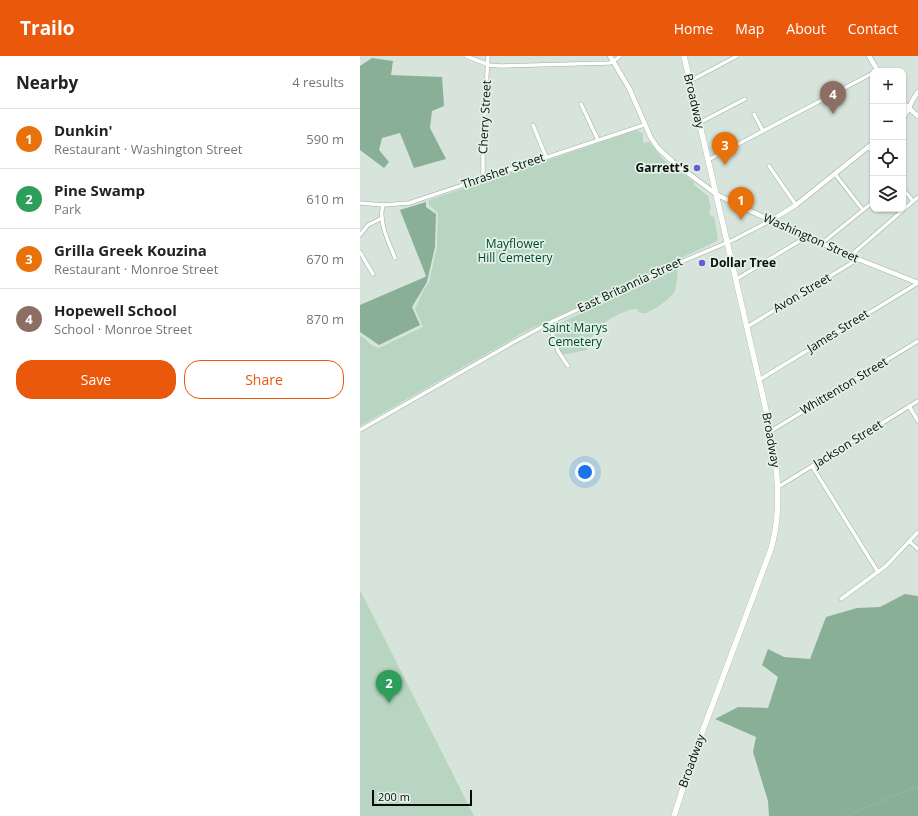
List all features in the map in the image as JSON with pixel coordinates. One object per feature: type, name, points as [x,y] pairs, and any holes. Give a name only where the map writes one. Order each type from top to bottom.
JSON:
[{"type":"main road","name":"Broadway","points":[[674,816],[694,754],[771,549],[777,517],[778,486],[771,431],[684,56]]},
{"type":"street","points":[[466,56],[488,65],[609,63],[613,62],[620,56]]},
{"type":"street","name":"Cherry Street","points":[[483,179],[483,145],[488,56]]},
{"type":"street","name":"Washington Street","points":[[610,56],[629,88],[644,125],[654,142],[669,158],[716,194],[821,244],[918,283]]},
{"type":"street","points":[[690,81],[737,56]]},
{"type":"street","points":[[869,56],[875,68]]},
{"type":"street","points":[[708,160],[870,75]]},
{"type":"street","points":[[906,112],[918,92]]},
{"type":"street","points":[[699,123],[745,99]]},
{"type":"street","points":[[581,104],[598,140]]},
{"type":"street","points":[[904,104],[918,116]]},
{"type":"street","points":[[754,114],[763,131]]},
{"type":"street","points":[[533,125],[546,156]]},
{"type":"street","name":"Thrasher Street","points":[[360,204],[383,206],[409,203],[483,179],[546,156],[644,125]]},
{"type":"street","name":"East Britannia Street","points":[[360,430],[549,323],[770,221],[796,205],[868,146]]},
{"type":"street","points":[[769,166],[796,205]]},
{"type":"street","points":[[834,174],[863,210]]},
{"type":"street","points":[[850,256],[916,200],[906,192]]},
{"type":"street","points":[[821,244],[870,204]]},
{"type":"street","points":[[383,206],[381,212],[382,218],[394,258]]},
{"type":"street","points":[[360,235],[368,225],[382,218]]},
{"type":"street","points":[[736,280],[806,237]]},
{"type":"street","points":[[360,252],[373,274]]},
{"type":"street","name":"Avon Street","points":[[747,327],[858,259]]},
{"type":"street","name":"James Street","points":[[759,380],[918,283]]},
{"type":"street","points":[[549,323],[558,351],[568,366]]},
{"type":"street","name":"Whittenton Street","points":[[771,431],[918,341]]},
{"type":"street","name":"Jackson Street","points":[[778,486],[918,401]]},
{"type":"street","points":[[909,406],[918,421]]},
{"type":"street","points":[[812,466],[878,572]]},
{"type":"street","points":[[841,599],[889,563],[918,532]]},
{"type":"street","points":[[910,541],[918,549]]},
{"type":"green space","points":[[372,58],[393,61],[391,75],[442,77],[444,106],[432,111],[430,128],[446,159],[414,168],[400,133],[382,138],[379,150],[389,162],[384,168],[360,150],[360,66]]},
{"type":"green space","name":"Mayflower Hill Cemetery","points":[[637,130],[643,134],[643,142],[649,142],[665,161],[694,182],[694,185],[708,196],[711,209],[709,211],[710,215],[714,217],[718,238],[717,241],[526,331],[360,426],[360,336],[373,346],[379,348],[423,327],[415,309],[429,282],[437,247],[438,213],[429,205],[429,200]]},
{"type":"green space","points":[[426,202],[426,207],[436,214],[435,247],[427,282],[412,307],[420,325],[379,345],[360,332],[360,305],[426,276],[400,210]]},
{"type":"green space","name":"Saint Marys Cemetery","points":[[678,268],[675,290],[662,304],[645,313],[640,312],[637,309],[626,311],[614,317],[598,328],[587,350],[561,355],[557,346],[554,326]]},
{"type":"green space","points":[[360,590],[474,816],[360,816]]},
{"type":"green space","points":[[905,594],[918,596],[918,816],[769,816],[768,801],[753,752],[756,737],[715,719],[738,707],[768,708],[778,677],[762,665],[768,649],[784,657],[810,659],[826,617],[857,608],[880,607]]},
{"type":"waterway","points":[[845,816],[918,786]]},
{"type":"place","name":"Hopewell School","points":[[833,114]]},
{"type":"place","name":"Grilla Greek Kouzina","points":[[725,165]]},
{"type":"place","name":"Garrett's","points":[[697,168]]},
{"type":"place","name":"Dunkin'","points":[[741,220]]},
{"type":"place","name":"Dollar Tree","points":[[702,263]]},
{"type":"place","name":"Pine Swamp","points":[[389,703]]}]
